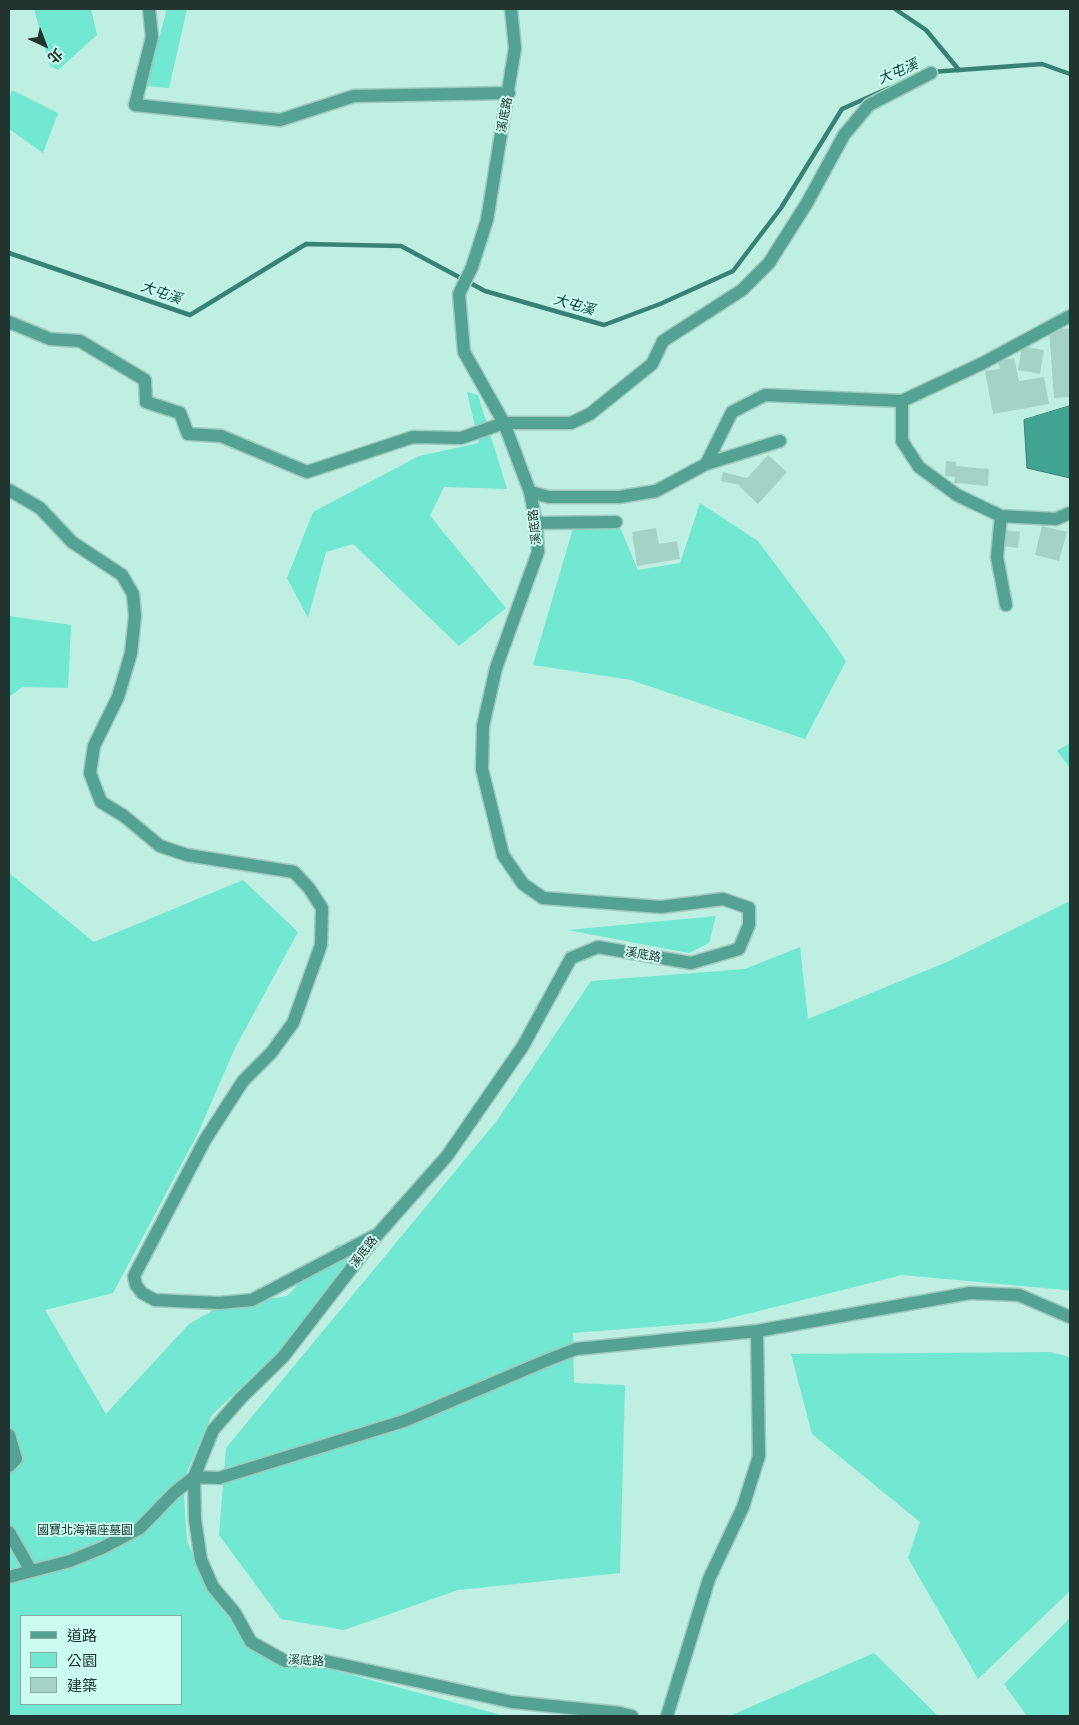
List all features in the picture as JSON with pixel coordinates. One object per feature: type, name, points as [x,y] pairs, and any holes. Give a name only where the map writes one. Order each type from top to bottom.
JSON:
[{"type":"street","points":[[149,9],[152,37],[135,105],[280,120],[354,96],[509,93]]},
{"type":"street","name":"溪底路","points":[[511,9],[515,48],[487,220],[472,267],[460,294],[464,352],[504,423],[530,492],[536,523],[538,552],[496,668],[483,726],[482,769],[503,855],[524,884],[543,898],[661,907],[723,899],[749,908],[749,925],[739,949],[692,963],[598,946],[571,958],[523,1046],[447,1156],[378,1234],[283,1357],[241,1398],[213,1430],[194,1477],[195,1520],[201,1560],[213,1587],[235,1613],[251,1642],[285,1661],[325,1661],[512,1702],[620,1713],[632,1716]]},
{"type":"street","points":[[9,322],[50,339],[80,341],[145,380],[146,402],[180,413],[188,434],[221,436],[307,472],[414,437],[461,438],[504,423],[571,423],[590,414],[652,364],[663,341],[742,290],[769,263],[807,203],[844,135],[869,104],[931,73]]},
{"type":"street","points":[[706,464],[732,412],[765,395],[902,401],[983,363],[1070,316]]},
{"type":"street","points":[[902,401],[902,441],[919,468],[957,495],[1001,516],[1056,519],[1070,513]]},
{"type":"street","points":[[530,492],[550,497],[619,497],[656,491],[706,464],[780,441]]},
{"type":"street","points":[[9,490],[40,508],[72,542],[122,575],[133,594],[135,616],[131,653],[118,697],[94,746],[90,773],[101,802],[124,816],[160,846],[187,855],[294,872],[309,888],[322,908],[321,945],[293,1023],[271,1053],[243,1081],[205,1140],[134,1276],[136,1285],[142,1293],[155,1300],[219,1303],[252,1300],[378,1234]]},
{"type":"street","points":[[1001,516],[996,557],[1006,605]]},
{"type":"street","points":[[536,523],[616,522]]},
{"type":"street","points":[[9,1577],[70,1561],[102,1548],[140,1528],[194,1477],[219,1478],[404,1421],[545,1360],[576,1349],[757,1331],[970,1293],[1018,1295],[1070,1318]]},
{"type":"street","points":[[667,1716],[709,1579],[744,1507],[759,1456],[757,1331]]},
{"type":"street","points":[[9,1435],[16,1459],[9,1466]]},
{"type":"street","points":[[9,1532],[30,1571]]},
{"type":"green space","points":[[34,9],[91,9],[97,35],[58,70],[50,66]]},
{"type":"green space","points":[[167,9],[187,9],[169,88],[146,86]]},
{"type":"green space","points":[[12,90],[58,113],[43,153],[9,129],[9,100]]},
{"type":"green space","points":[[467,392],[478,395],[507,489],[444,487],[430,516],[506,608],[459,646],[353,544],[326,552],[308,618],[287,578],[313,512],[419,456],[479,443]]},
{"type":"green space","points":[[700,503],[758,541],[846,661],[805,739],[631,680],[533,665],[574,525],[618,523],[638,570],[680,563]]},
{"type":"green space","points":[[9,616],[71,625],[68,688],[22,687],[9,697]]},
{"type":"green space","points":[[1070,743],[1070,768],[1057,751]]},
{"type":"green space","name":"國寶北海福座墓園","points":[[9,873],[94,942],[243,880],[298,932],[235,1048],[198,1133],[113,1293],[45,1310],[106,1414],[189,1324],[219,1307],[287,1296],[337,1245],[370,1240],[294,1337],[212,1415],[185,1476],[184,1497],[187,1541],[208,1587],[264,1645],[318,1666],[505,1716],[9,1716]]},
{"type":"green space","points":[[1070,901],[1070,1291],[902,1275],[715,1322],[573,1333],[574,1383],[625,1385],[620,1573],[458,1590],[344,1630],[281,1619],[219,1535],[226,1448],[496,1122],[591,981],[745,969],[800,947],[808,1019],[947,962]]},
{"type":"green space","points":[[716,916],[709,943],[689,953],[568,930]]},
{"type":"green space","points":[[1050,1352],[1070,1357],[1070,1591],[978,1679],[908,1558],[920,1522],[812,1434],[791,1354]]},
{"type":"green space","points":[[1070,1618],[1070,1716],[1027,1716],[1004,1684]]},
{"type":"green space","points":[[874,1653],[938,1716],[732,1715]]},
{"type":"shaded area","points":[[1070,406],[1070,478],[1027,468],[1024,420]]},
{"type":"building","points":[[1070,328],[1070,397],[1054,398],[1049,330]]},
{"type":"building","points":[[1022,346],[1044,350],[1040,374],[1018,370]]},
{"type":"building","points":[[1014,358],[1019,381],[1044,377],[1049,404],[993,414],[985,371],[1000,369],[998,361]]},
{"type":"building","points":[[768,455],[787,472],[758,504],[740,485],[721,481],[723,472],[747,478]]},
{"type":"building","points":[[946,461],[956,462],[956,466],[989,469],[988,486],[954,483],[955,477],[945,476]]},
{"type":"building","points":[[1042,526],[1067,532],[1059,561],[1035,555]]},
{"type":"building","points":[[656,528],[659,544],[677,541],[680,559],[637,566],[632,532]]},
{"type":"building","points":[[1005,530],[1020,532],[1018,548],[1003,546]]},
{"type":"waterway","points":[[895,9],[926,30],[959,70]]},
{"type":"waterway","name":"大屯溪","points":[[931,72],[1042,64],[1070,74]]},
{"type":"waterway","name":"大屯溪","points":[[9,253],[190,315],[306,244],[401,246],[485,291],[604,325],[660,304],[733,271],[781,208],[842,109],[889,88]]}]
